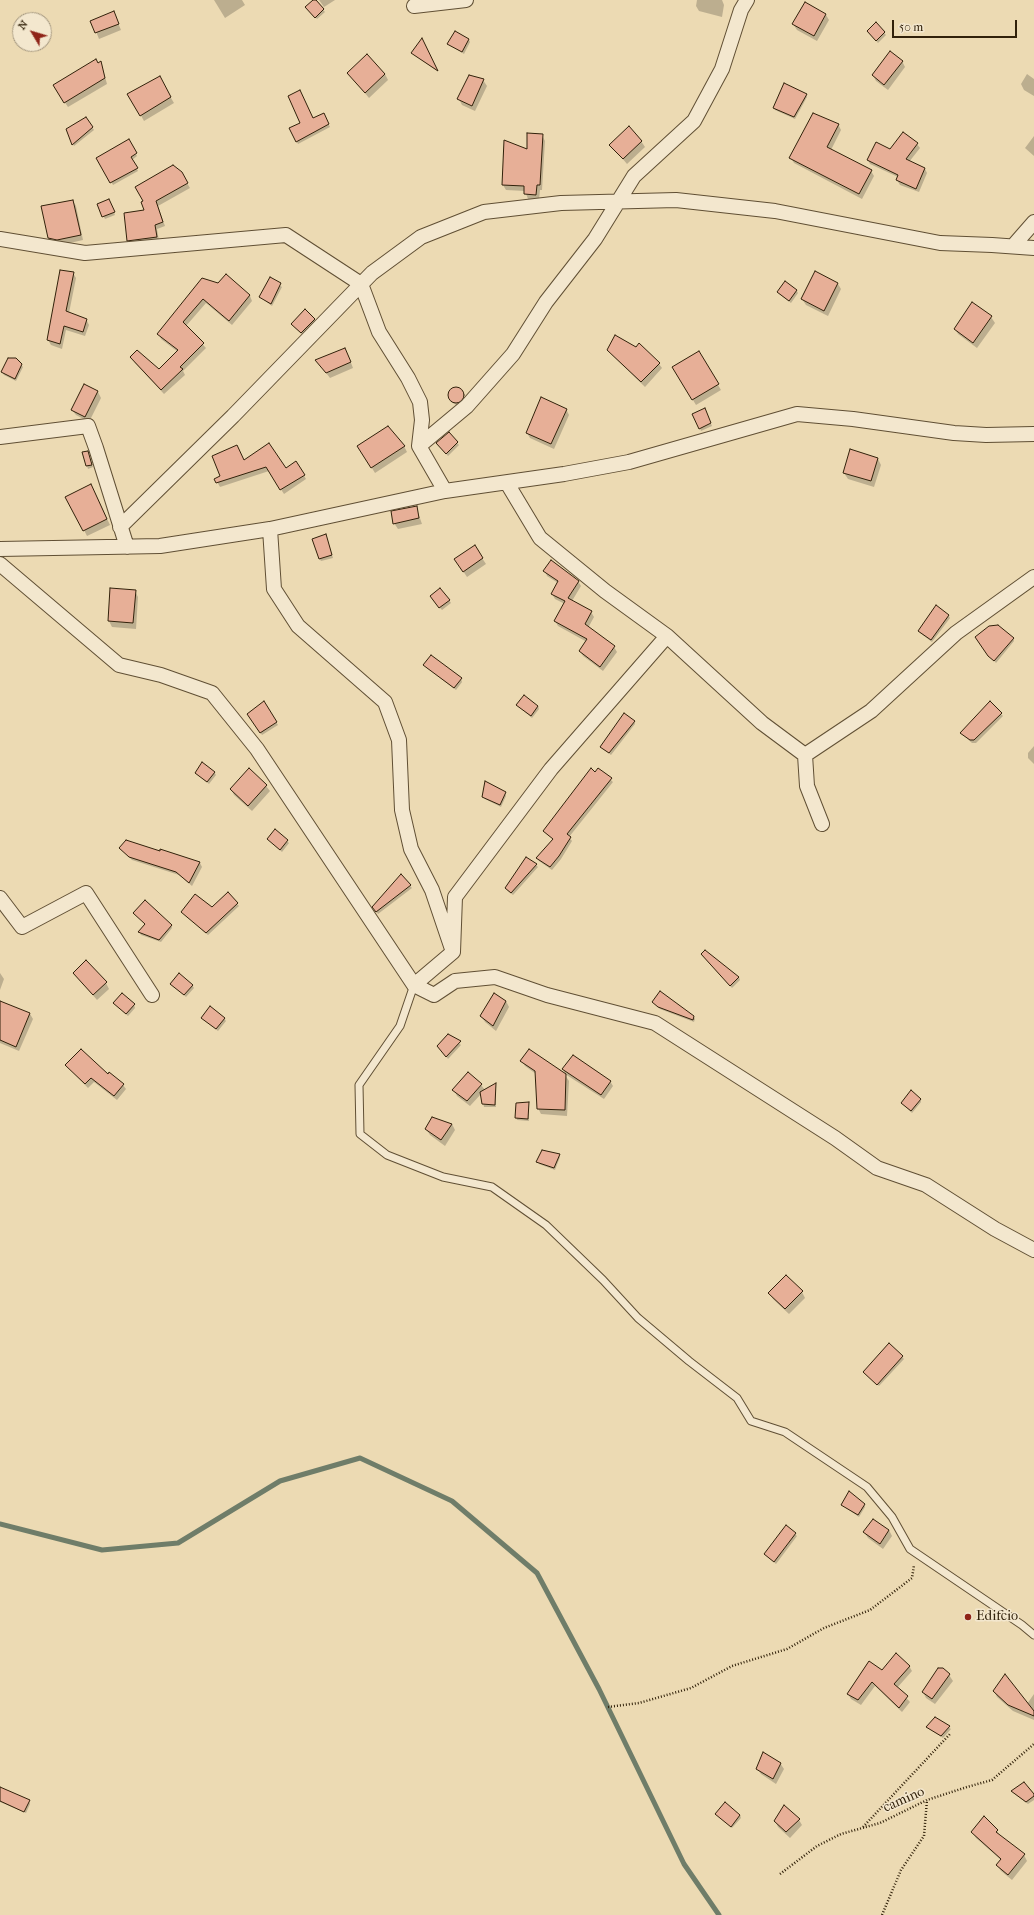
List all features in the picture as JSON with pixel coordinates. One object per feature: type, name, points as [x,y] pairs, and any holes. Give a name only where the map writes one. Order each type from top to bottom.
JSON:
[{"type":"street","points":[[414,6],[466,0]]},
{"type":"street","points":[[420,446],[467,406],[513,354],[546,302],[595,239],[634,176],[694,121],[722,69],[741,10],[747,0]]},
{"type":"street","points":[[120,527],[233,416],[372,273],[421,237],[484,212],[561,203],[676,200],[775,211],[940,243],[1034,248]]},
{"type":"street","points":[[1013,246],[1034,222]]},
{"type":"street","points":[[0,239],[85,253],[286,235],[361,284],[379,332],[408,378],[420,402],[422,420],[420,446],[445,491]]},
{"type":"street","points":[[0,549],[160,546],[270,529],[445,491],[507,483],[629,462],[797,414],[853,419],[954,433],[986,435],[1034,434]]},
{"type":"street","points":[[0,437],[88,426],[127,547]]},
{"type":"street","points":[[507,483],[540,538],[605,590],[667,636],[762,723],[806,755]]},
{"type":"street","points":[[270,529],[274,589],[298,626],[385,702],[399,740],[402,810],[411,849],[432,890],[453,952]]},
{"type":"street","points":[[0,564],[119,665],[161,675],[212,693],[257,749],[414,985],[434,995],[455,981],[495,977],[547,995],[655,1023],[803,1117],[877,1168],[926,1185],[995,1229],[1034,1250]]},
{"type":"street","points":[[806,755],[872,711],[956,633],[1034,577]]},
{"type":"street","points":[[414,985],[453,952],[455,897],[551,769],[667,636]]},
{"type":"street","points":[[806,755],[807,786],[822,824]]},
{"type":"street","points":[[0,898],[22,927],[86,893],[152,995]]},
{"type":"lane","points":[[414,985],[400,1026],[359,1085],[360,1134],[387,1155],[443,1177],[492,1187],[546,1225],[603,1280],[638,1318],[689,1361],[737,1398],[750,1421],[785,1432],[867,1487],[892,1517],[910,1550],[1022,1625],[1034,1635]]},
{"type":"path","points":[[608,1707],[639,1702],[691,1688],[732,1666],[788,1649],[824,1628],[870,1610],[912,1578],[914,1563]]},
{"type":"path","points":[[863,1828],[950,1734]]},
{"type":"path","name":"camino","points":[[780,1874],[817,1846],[841,1834],[880,1823],[927,1800],[992,1780],[1034,1744]]},
{"type":"path","points":[[882,1915],[901,1870],[924,1836],[927,1800]]},
{"type":"building","points":[[313,0],[316,0],[324,9],[315,18],[305,7]]},
{"type":"building","points":[[805,2],[826,14],[814,36],[792,24]]},
{"type":"building","points":[[114,11],[119,24],[95,33],[90,21]]},
{"type":"building","points":[[876,22],[885,32],[876,41],[867,31]]},
{"type":"building","points":[[455,31],[469,39],[462,52],[447,44]]},
{"type":"building","points":[[422,38],[438,71],[411,53]]},
{"type":"building","points":[[890,51],[903,61],[884,85],[872,75]]},
{"type":"building","points":[[367,54],[385,74],[365,93],[347,73]]},
{"type":"building","points":[[96,59],[98,63],[101,61],[105,78],[64,103],[53,85]]},
{"type":"building","points":[[469,75],[484,79],[472,106],[457,99]]},
{"type":"building","points":[[160,76],[171,97],[140,116],[127,94]]},
{"type":"building","points":[[784,83],[807,94],[794,117],[773,108]]},
{"type":"building","points":[[300,90],[313,118],[324,113],[329,124],[296,142],[289,128],[300,123],[288,96]]},
{"type":"building","points":[[813,113],[839,124],[827,147],[872,170],[859,194],[789,158]]},
{"type":"building","points":[[86,117],[93,127],[72,145],[66,129]]},
{"type":"building","points":[[629,126],[642,141],[623,159],[609,145]]},
{"type":"building","points":[[903,132],[918,143],[906,159],[925,168],[916,189],[896,180],[898,175],[867,160],[876,142],[890,149]]},
{"type":"building","points":[[527,133],[543,134],[540,185],[537,185],[536,195],[524,194],[524,186],[502,185],[504,140],[527,149]]},
{"type":"building","points":[[129,139],[137,153],[131,157],[138,168],[110,183],[96,158]]},
{"type":"building","points":[[173,165],[182,172],[188,183],[156,201],[163,222],[155,225],[157,237],[127,241],[124,213],[144,210],[141,202],[143,201],[135,187]]},
{"type":"building","points":[[109,199],[115,212],[102,217],[97,204]]},
{"type":"building","points":[[73,200],[81,235],[57,240],[48,238],[41,206]]},
{"type":"building","points":[[60,270],[74,272],[66,311],[87,319],[83,332],[64,326],[60,344],[47,340]]},
{"type":"building","points":[[815,271],[838,283],[824,311],[801,299]]},
{"type":"building","points":[[226,274],[250,295],[229,321],[203,299],[183,322],[204,343],[180,367],[183,369],[161,390],[130,357],[137,350],[159,369],[178,350],[157,334],[202,278],[218,283]]},
{"type":"building","points":[[270,277],[281,283],[271,304],[259,297]]},
{"type":"building","points":[[785,281],[797,290],[789,301],[777,292]]},
{"type":"building","points":[[972,302],[992,316],[973,343],[954,329]]},
{"type":"building","points":[[305,309],[315,319],[301,333],[291,324]]},
{"type":"building","points":[[615,335],[636,347],[639,343],[660,363],[641,382],[607,350]]},
{"type":"building","points":[[345,348],[351,362],[326,373],[315,360]]},
{"type":"building","points":[[699,351],[719,384],[692,400],[672,367]]},
{"type":"building","points":[[8,358],[16,358],[22,364],[15,379],[1,372]]},
{"type":"building","points":[[84,384],[98,391],[85,417],[71,410]]},
{"type":"building","points":[[456,387],[462,389],[464,395],[462,401],[456,403],[450,401],[448,395],[450,389]]},
{"type":"building","points":[[541,397],[567,409],[551,444],[526,433]]},
{"type":"building","points":[[705,408],[711,423],[699,429],[692,414]]},
{"type":"building","points":[[388,426],[405,446],[371,468],[357,446]]},
{"type":"building","points":[[449,432],[458,442],[446,454],[436,443]]},
{"type":"building","points":[[269,443],[286,468],[296,461],[305,475],[280,490],[266,467],[216,483],[214,479],[220,476],[212,456],[237,445],[244,460]]},
{"type":"building","points":[[850,449],[878,458],[871,481],[843,473]]},
{"type":"building","points":[[88,451],[92,465],[86,466],[82,452]]},
{"type":"building","points":[[91,484],[107,519],[83,531],[65,497]]},
{"type":"building","points":[[417,506],[419,518],[393,524],[391,511]]},
{"type":"building","points":[[326,534],[332,555],[319,559],[312,539]]},
{"type":"building","points":[[475,545],[483,558],[463,572],[454,559]]},
{"type":"building","points":[[551,560],[579,581],[568,598],[592,611],[585,624],[615,646],[600,667],[579,651],[587,639],[554,621],[565,601],[551,594],[558,581],[543,571]]},
{"type":"building","points":[[110,588],[136,590],[133,623],[108,621]]},
{"type":"building","points":[[440,588],[450,600],[439,608],[430,596]]},
{"type":"building","points":[[936,605],[949,615],[931,640],[918,631]]},
{"type":"building","points":[[998,625],[1014,638],[994,661],[988,656],[975,637],[989,626]]},
{"type":"building","points":[[431,655],[462,678],[454,688],[423,665]]},
{"type":"building","points":[[524,695],[538,706],[531,716],[516,705]]},
{"type":"building","points":[[264,701],[277,722],[260,733],[247,714]]},
{"type":"building","points":[[990,701],[1002,713],[974,740],[970,740],[960,733]]},
{"type":"building","points":[[624,713],[635,721],[609,753],[600,747]]},
{"type":"building","points":[[202,762],[215,772],[207,782],[195,773]]},
{"type":"building","points":[[249,768],[267,785],[248,806],[230,789]]},
{"type":"building","points":[[591,768],[595,772],[598,768],[612,778],[567,834],[571,837],[550,867],[536,858],[553,839],[543,831]]},
{"type":"building","points":[[485,781],[506,792],[500,805],[482,797]]},
{"type":"building","points":[[275,829],[288,840],[280,850],[267,839]]},
{"type":"building","points":[[126,840],[200,862],[189,883],[176,872],[129,857],[119,848]]},
{"type":"building","points":[[526,857],[537,864],[511,893],[505,888]]},
{"type":"building","points":[[401,874],[411,885],[376,912],[372,907]]},
{"type":"building","points":[[228,892],[238,903],[206,933],[181,912],[195,894],[212,907]]},
{"type":"building","points":[[145,900],[172,925],[159,940],[138,932],[145,924],[133,913]]},
{"type":"building","points":[[705,950],[739,977],[730,986],[701,954]]},
{"type":"building","points":[[86,960],[107,982],[93,995],[73,973]]},
{"type":"building","points":[[179,973],[193,985],[184,995],[170,984]]},
{"type":"building","points":[[660,991],[694,1016],[693,1020],[658,1007],[652,1002]]},
{"type":"building","points":[[122,993],[135,1004],[126,1014],[113,1003]]},
{"type":"building","points":[[494,993],[506,1001],[493,1026],[480,1016]]},
{"type":"building","points":[[0,1001],[30,1013],[16,1047],[0,1040]]},
{"type":"building","points":[[210,1006],[225,1018],[216,1029],[201,1018]]},
{"type":"building","points":[[448,1034],[461,1041],[446,1057],[437,1046]]},
{"type":"building","points":[[81,1049],[108,1074],[109,1072],[124,1084],[114,1096],[91,1078],[85,1084],[65,1065]]},
{"type":"building","points":[[529,1049],[566,1074],[565,1110],[537,1109],[535,1071],[520,1061]]},
{"type":"building","points":[[573,1055],[611,1081],[601,1095],[562,1069]]},
{"type":"building","points":[[468,1072],[482,1084],[467,1101],[452,1090]]},
{"type":"building","points":[[496,1083],[495,1105],[482,1104],[480,1092]]},
{"type":"building","points":[[911,1090],[921,1099],[911,1111],[901,1103]]},
{"type":"building","points":[[529,1102],[528,1119],[515,1118],[516,1103]]},
{"type":"building","points":[[432,1117],[452,1124],[441,1140],[425,1129]]},
{"type":"building","points":[[542,1150],[560,1154],[554,1168],[536,1162]]},
{"type":"building","points":[[786,1275],[803,1291],[785,1309],[768,1293]]},
{"type":"building","points":[[889,1343],[903,1356],[877,1385],[863,1372]]},
{"type":"building","points":[[849,1491],[865,1504],[858,1515],[841,1505]]},
{"type":"building","points":[[873,1519],[889,1530],[880,1544],[863,1532]]},
{"type":"building","points":[[786,1525],[796,1533],[774,1562],[764,1554]]},
{"type":"building","points":[[896,1653],[910,1666],[894,1684],[908,1696],[899,1708],[872,1682],[858,1700],[847,1694],[869,1661],[882,1670]]},
{"type":"building","points":[[938,1668],[943,1668],[950,1674],[932,1699],[922,1692]]},
{"type":"building","points":[[1005,1674],[1034,1711],[1034,1716],[1008,1705],[993,1691]]},
{"type":"building","points":[[935,1717],[950,1726],[941,1736],[926,1727]]},
{"type":"building","points":[[763,1752],[781,1763],[773,1779],[756,1769]]},
{"type":"building","points":[[1024,1782],[1034,1794],[1034,1796],[1026,1802],[1011,1791]]},
{"type":"building","points":[[0,1787],[30,1800],[24,1812],[0,1801]]},
{"type":"building","points":[[725,1802],[740,1815],[731,1827],[715,1814]]},
{"type":"building","points":[[784,1805],[800,1819],[786,1832],[774,1821]]},
{"type":"building","points":[[984,1816],[998,1830],[996,1832],[1025,1854],[1008,1875],[996,1865],[1001,1859],[971,1832]]},
{"type":"waterway","points":[[0,1524],[102,1550],[178,1543],[280,1481],[360,1458],[452,1501],[537,1573],[599,1689],[684,1864],[719,1915]]},
{"type":"place","name":"Edifcio","points":[[968,1617]]}]
